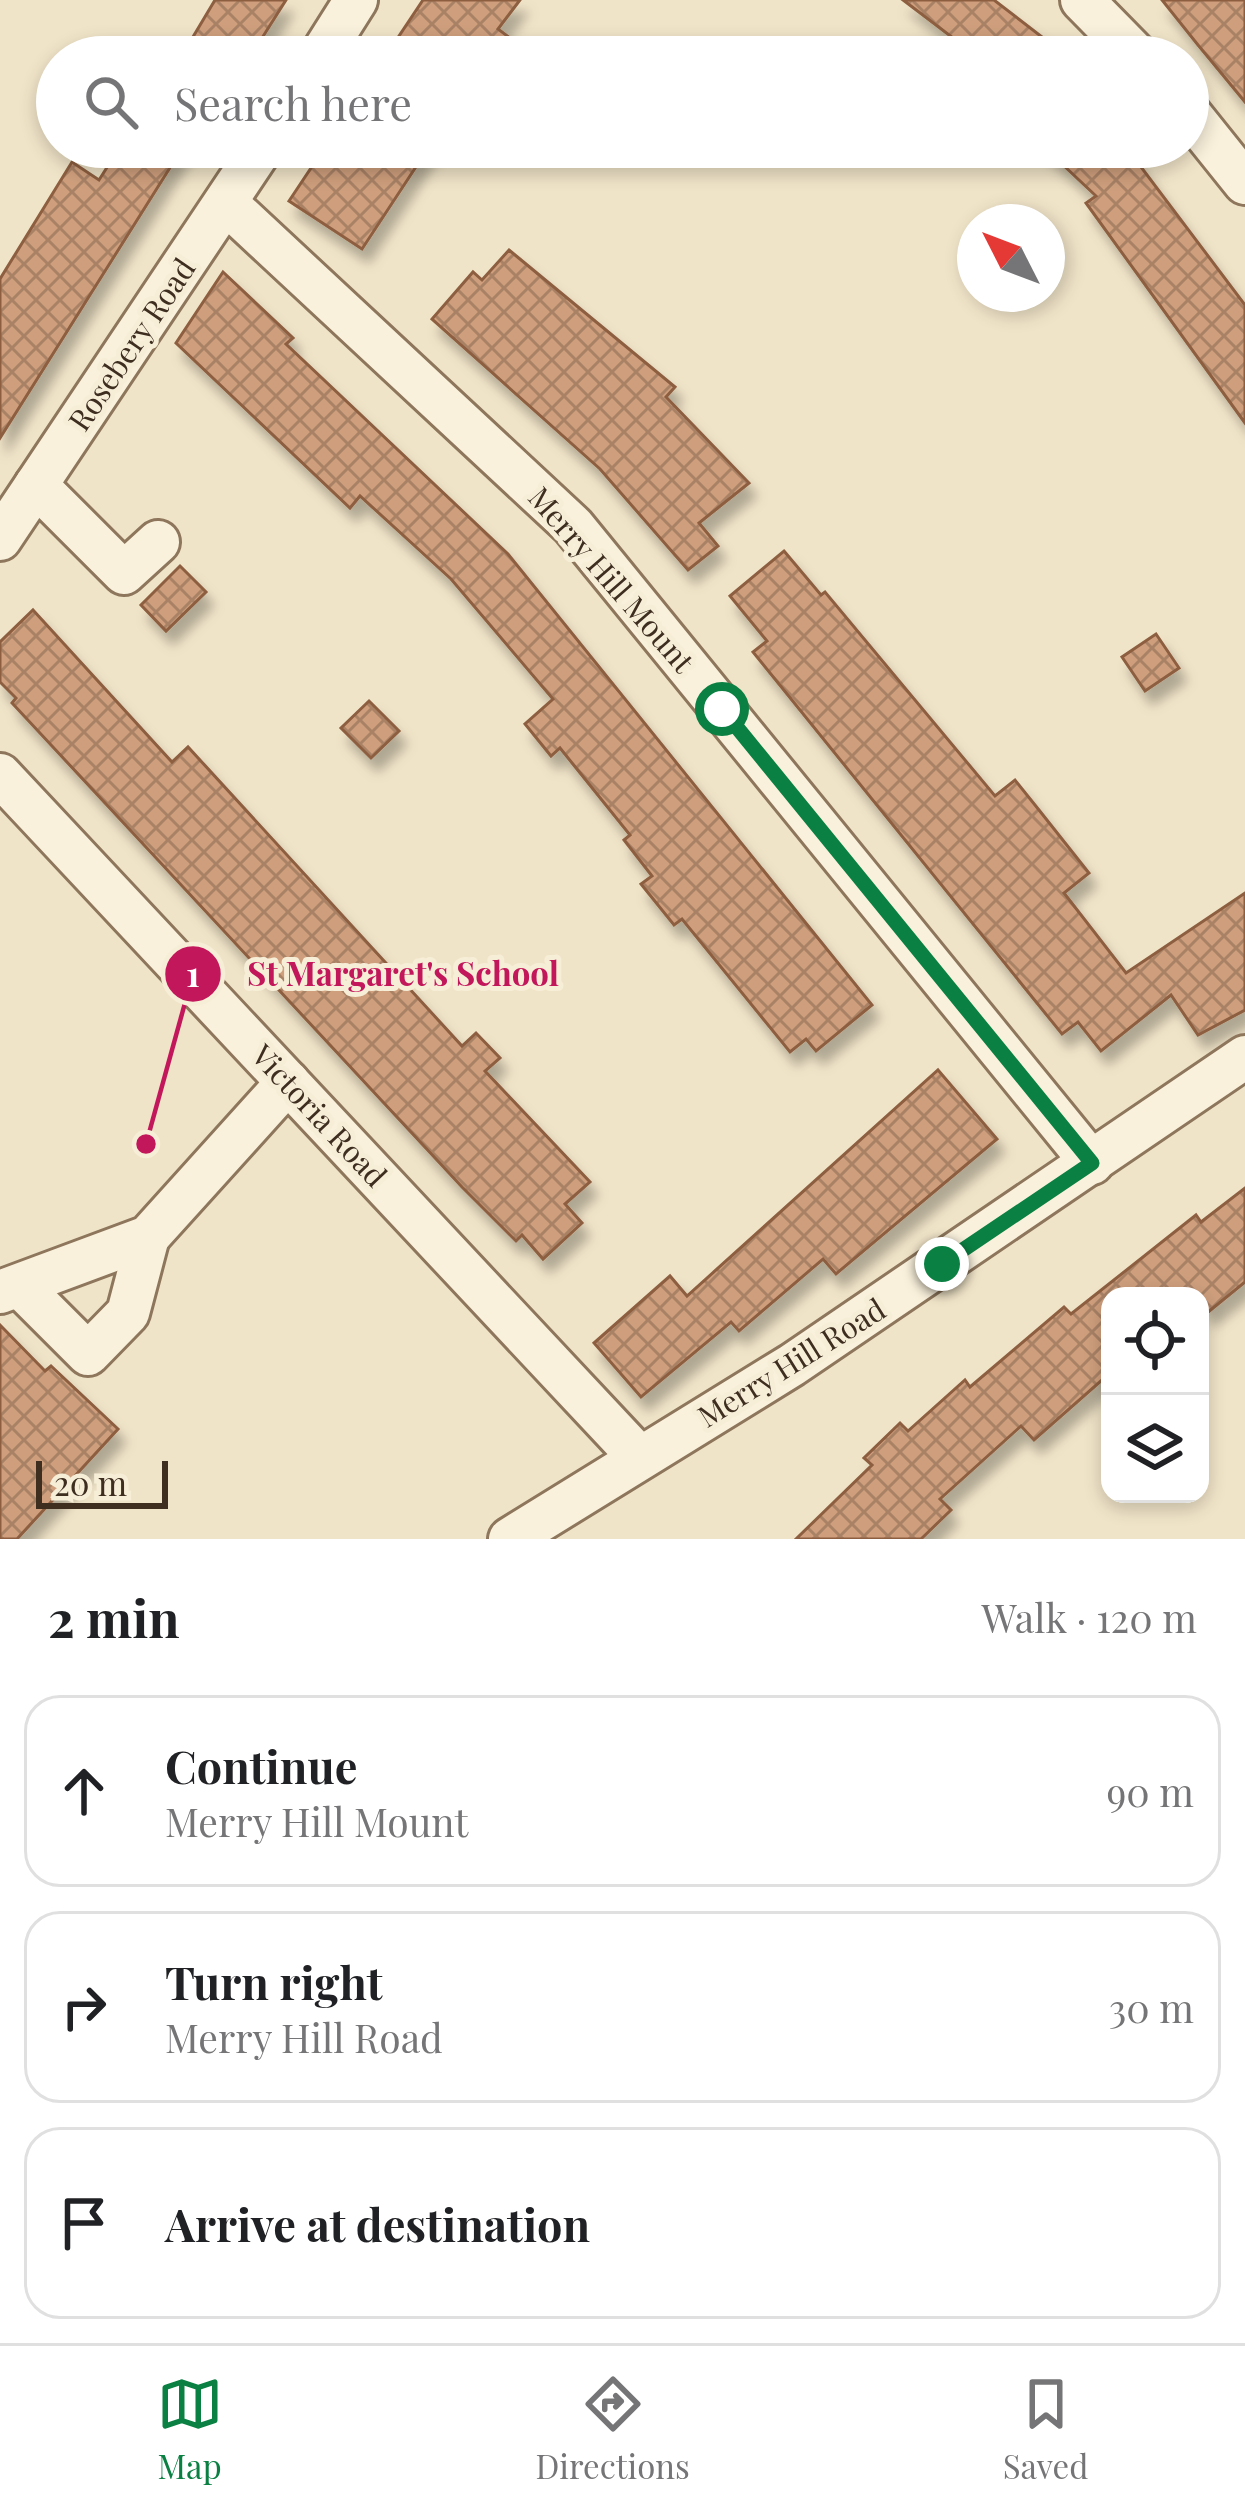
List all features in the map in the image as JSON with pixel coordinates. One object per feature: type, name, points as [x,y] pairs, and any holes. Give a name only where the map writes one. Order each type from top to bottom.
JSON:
[{"type":"street","points":[[333,36],[356,0]]},
{"type":"street","points":[[1082,0],[1117,36]]},
{"type":"street","points":[[1209,138],[1245,183]]},
{"type":"street","name":"Rosebery Road","points":[[0,539],[248,168]]},
{"type":"street","name":"Merry Hill Mount","points":[[226,202],[573,526],[1092,1163]]},
{"type":"street","points":[[36,485],[124,573],[158,542]]},
{"type":"street","name":"Victoria Road","points":[[0,776],[638,1456]]},
{"type":"street","name":"Merry Hill Road","points":[[510,1539],[792,1365],[1245,1057]]},
{"type":"street","points":[[148,1237],[128,1313],[88,1354],[10,1289],[148,1237],[288,1082]]},
{"type":"building","points":[[215,0],[286,0],[263,36],[194,36]]},
{"type":"building","points":[[423,0],[520,0],[498,29],[507,36],[399,36]]},
{"type":"building","points":[[903,0],[994,0],[1041,36],[950,36]]},
{"type":"building","points":[[1162,0],[1245,0],[1245,102],[1209,58],[1209,36],[1191,36]]},
{"type":"building","points":[[68,168],[81,168],[99,180],[107,168],[170,168],[0,438],[0,279]]},
{"type":"building","points":[[311,168],[415,168],[362,249],[289,201]]},
{"type":"building","points":[[1066,168],[1142,168],[1245,305],[1245,423],[1086,203],[1096,196]]},
{"type":"building","points":[[509,250],[675,387],[666,397],[749,483],[699,523],[718,546],[688,570],[600,469],[432,319],[473,272],[482,280]]},
{"type":"building","points":[[223,272],[293,338],[286,344],[508,554],[872,1005],[816,1051],[806,1039],[790,1052],[682,919],[674,925],[641,884],[652,876],[624,840],[630,835],[560,748],[551,756],[525,724],[553,699],[451,579],[360,496],[350,508],[176,343]]},
{"type":"building","points":[[784,551],[821,595],[825,592],[995,796],[1015,780],[1089,873],[1064,893],[1126,973],[1245,893],[1245,1010],[1198,1035],[1171,995],[1101,1051],[1078,1022],[1062,1034],[753,652],[767,641],[730,596]]},
{"type":"building","points":[[180,566],[206,592],[166,631],[141,605]]},
{"type":"building","points":[[33,610],[172,762],[188,747],[462,1046],[476,1033],[500,1058],[485,1071],[590,1182],[565,1204],[582,1223],[543,1259],[522,1235],[516,1241],[462,1187],[12,703],[16,698],[0,682],[0,642]]},
{"type":"building","points":[[1156,634],[1179,668],[1145,691],[1122,657]]},
{"type":"building","points":[[369,701],[399,731],[371,758],[341,728]]},
{"type":"building","points":[[938,1070],[997,1139],[836,1274],[823,1259],[739,1331],[731,1322],[641,1397],[594,1343],[670,1276],[687,1296]]},
{"type":"building","points":[[1245,1188],[1245,1282],[1209,1311],[1209,1287],[1105,1287],[1196,1215],[1201,1222]]},
{"type":"building","points":[[1101,1290],[1101,1381],[1034,1440],[1021,1426],[940,1499],[951,1510],[921,1539],[796,1539],[872,1465],[864,1458],[900,1423],[908,1431],[965,1380],[970,1387],[1064,1307],[1071,1314]]},
{"type":"building","points":[[0,1325],[45,1371],[51,1366],[118,1429],[17,1539],[0,1539]]},
{"type":"place","name":"St Margaret's School","points":[[146,1144]]},
{"type":"route","points":[[722,709],[1092,1163],[942,1264]]}]
